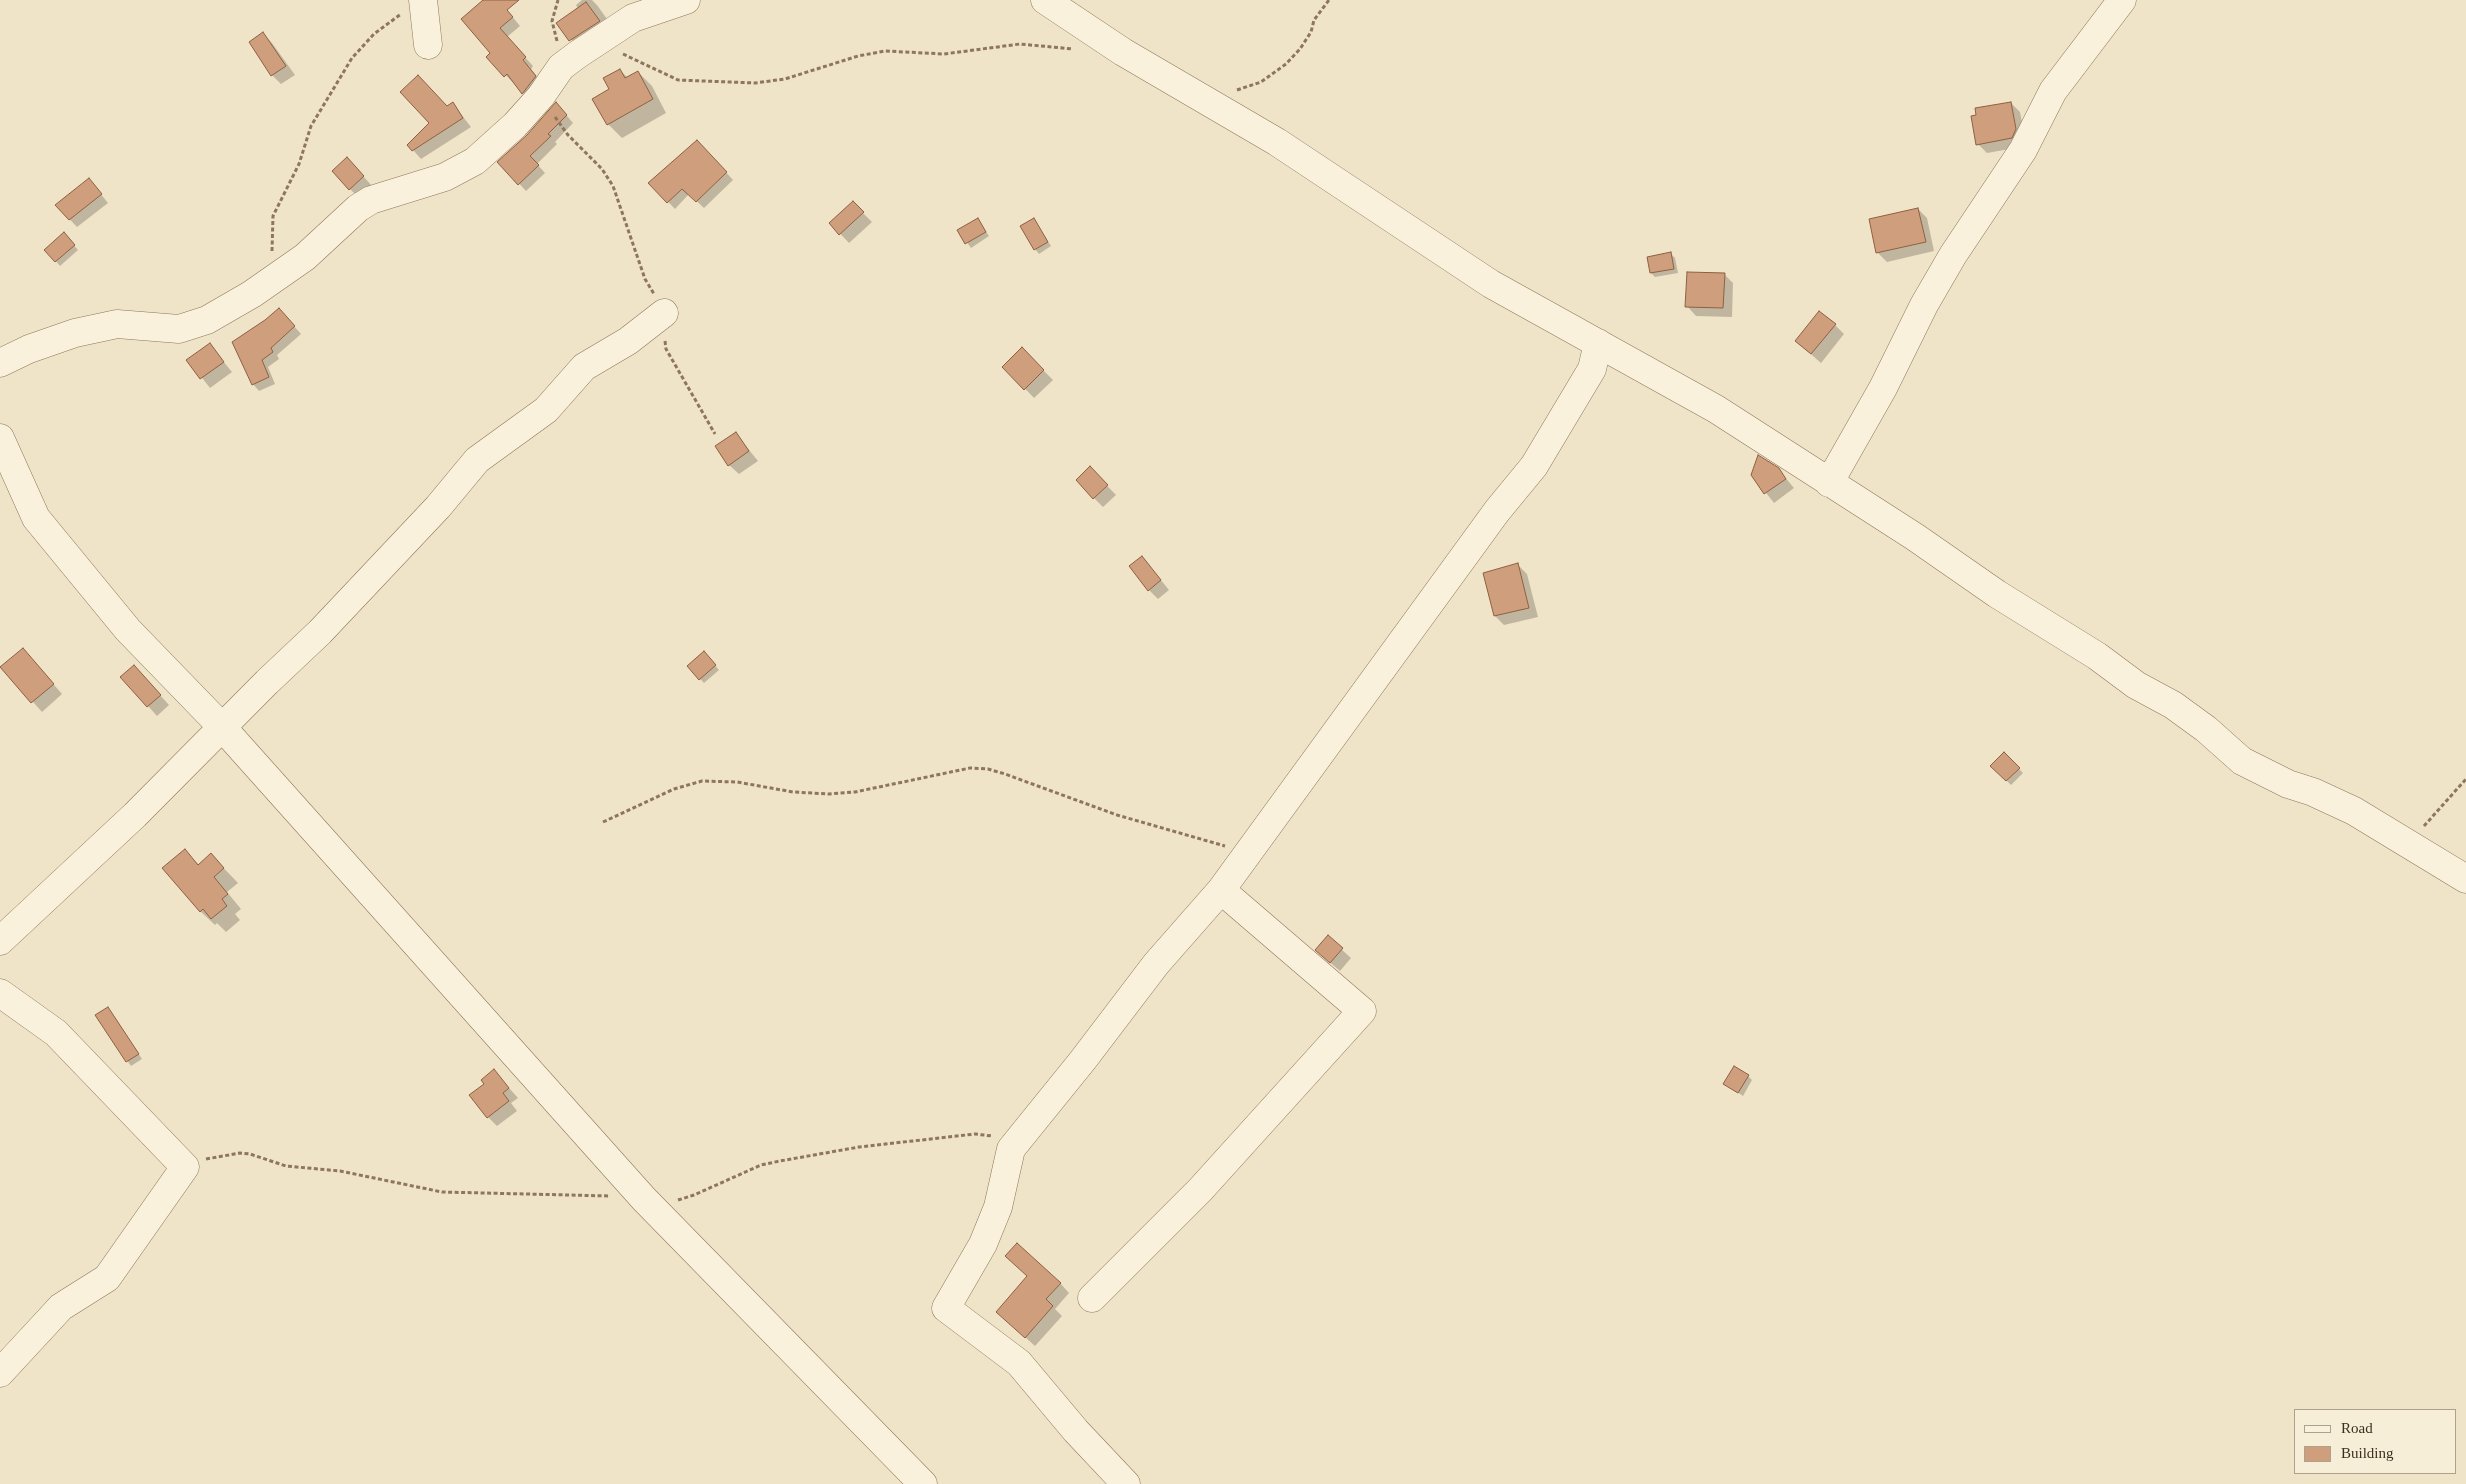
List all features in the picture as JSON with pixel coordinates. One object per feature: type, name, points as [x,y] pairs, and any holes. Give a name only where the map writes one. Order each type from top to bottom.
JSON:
[{"type":"street","points":[[0,363],[53,340],[117,324],[179,330],[207,320],[252,294],[305,257],[358,208],[371,200],[445,177],[475,161],[515,125],[541,96],[561,66],[634,18],[686,0]]},
{"type":"street","points":[[1045,0],[1123,52],[1277,142],[1491,284],[1716,409],[1915,537],[1997,594],[2097,656],[2136,685],[2172,705],[2206,729],[2242,761],[2288,784],[2313,792],[2354,811],[2466,880]]},
{"type":"street","points":[[1829,483],[1850,443],[1884,388],[1924,305],[1953,255],[2023,150],[2053,91],[2122,0]]},
{"type":"street","points":[[415,5],[428,45]]},
{"type":"street","points":[[0,941],[135,815],[320,632],[432,514],[477,460],[546,410],[584,367],[628,341],[664,313]]},
{"type":"street","points":[[1126,1484],[1076,1431],[1019,1363],[946,1308],[983,1244],[998,1207],[1011,1149],[1083,1060],[1156,964],[1221,890],[1497,511],[1534,466],[1592,369],[1598,343]]},
{"type":"street","points":[[0,438],[36,518],[128,630],[222,727],[644,1199],[923,1484]]},
{"type":"street","points":[[1092,1298],[1200,1190],[1362,1011],[1221,890]]},
{"type":"street","points":[[0,993],[56,1033],[184,1167],[107,1278],[61,1307],[0,1373]]},
{"type":"path","points":[[558,0],[552,21],[561,66]]},
{"type":"path","points":[[1234,91],[1260,82],[1286,64],[1300,49],[1311,32],[1317,15],[1329,0]]},
{"type":"path","points":[[273,280],[271,230],[274,216],[299,164],[310,126],[352,58],[374,34],[415,5]]},
{"type":"path","points":[[597,43],[678,80],[755,84],[785,79],[858,56],[885,52],[944,54],[1020,44],[1077,50]]},
{"type":"path","points":[[541,96],[568,135],[602,169],[613,186],[645,279],[650,289],[662,303],[666,349],[714,434]]},
{"type":"path","points":[[603,822],[674,789],[702,781],[737,782],[793,792],[829,794],[855,792],[970,768],[988,769],[1005,774],[1118,815],[1248,851]]},
{"type":"path","points":[[2408,843],[2466,779]]},
{"type":"building","points":[[483,0],[519,0],[507,10],[513,17],[500,28],[526,57],[523,60],[536,76],[522,94],[507,74],[504,77],[486,57],[490,53],[461,19]]},
{"type":"building","points":[[586,2],[600,21],[569,41],[556,23]]},
{"type":"building","points":[[263,32],[286,66],[271,76],[249,42]]},
{"type":"building","points":[[620,69],[625,78],[638,71],[653,99],[607,125],[592,99],[609,89],[603,78]]},
{"type":"building","points":[[418,75],[447,106],[453,102],[463,118],[412,151],[407,145],[429,123],[400,92]]},
{"type":"building","points":[[556,102],[567,115],[548,134],[551,136],[530,156],[539,165],[518,185],[497,162],[527,135]]},
{"type":"building","points":[[2011,102],[2016,129],[2012,138],[1976,145],[1971,116],[1976,115],[1975,108]]},
{"type":"building","points":[[697,140],[727,172],[696,202],[682,189],[667,203],[648,183]]},
{"type":"building","points":[[347,157],[364,176],[349,190],[332,171]]},
{"type":"building","points":[[89,178],[102,194],[69,220],[55,205]]},
{"type":"building","points":[[853,201],[864,212],[839,235],[829,223]]},
{"type":"building","points":[[1918,208],[1926,242],[1876,253],[1869,219]]},
{"type":"building","points":[[978,218],[986,232],[965,244],[957,230]]},
{"type":"building","points":[[1034,218],[1048,242],[1034,250],[1020,226]]},
{"type":"building","points":[[64,232],[75,245],[55,262],[44,250]]},
{"type":"building","points":[[1671,252],[1674,269],[1650,273],[1647,257]]},
{"type":"building","points":[[1687,272],[1725,273],[1723,308],[1685,307]]},
{"type":"building","points":[[279,308],[295,326],[271,348],[273,352],[262,360],[269,377],[252,385],[232,342],[265,320]]},
{"type":"building","points":[[1819,311],[1836,324],[1811,354],[1795,341]]},
{"type":"building","points":[[210,343],[224,362],[200,379],[186,360]]},
{"type":"building","points":[[1022,347],[1044,370],[1024,390],[1002,367]]},
{"type":"building","points":[[736,432],[749,451],[728,466],[715,446]]},
{"type":"building","points":[[1758,455],[1779,468],[1786,479],[1764,494],[1751,475]]},
{"type":"building","points":[[1090,466],[1108,485],[1093,499],[1076,480]]},
{"type":"building","points":[[1142,556],[1161,580],[1148,591],[1129,566]]},
{"type":"building","points":[[1518,563],[1529,608],[1494,616],[1483,573]]},
{"type":"building","points":[[23,648],[54,684],[31,703],[0,667]]},
{"type":"building","points":[[704,651],[716,665],[699,680],[687,666]]},
{"type":"building","points":[[134,665],[161,695],[147,707],[120,677]]},
{"type":"building","points":[[2004,752],[2020,768],[2006,781],[1990,766]]},
{"type":"building","points":[[185,849],[198,865],[211,853],[224,868],[214,877],[228,894],[222,899],[227,906],[211,919],[203,909],[200,912],[162,868]]},
{"type":"building","points":[[1328,935],[1343,948],[1330,963],[1315,950]]},
{"type":"building","points":[[108,1007],[139,1054],[126,1062],[95,1015]]},
{"type":"building","points":[[1734,1066],[1749,1075],[1738,1093],[1723,1084]]},
{"type":"building","points":[[494,1069],[509,1088],[503,1093],[509,1101],[487,1118],[469,1095],[484,1084],[481,1080]]},
{"type":"building","points":[[1017,1243],[1061,1283],[1046,1299],[1053,1306],[1025,1338],[996,1312],[1027,1276],[1005,1256]]}]
